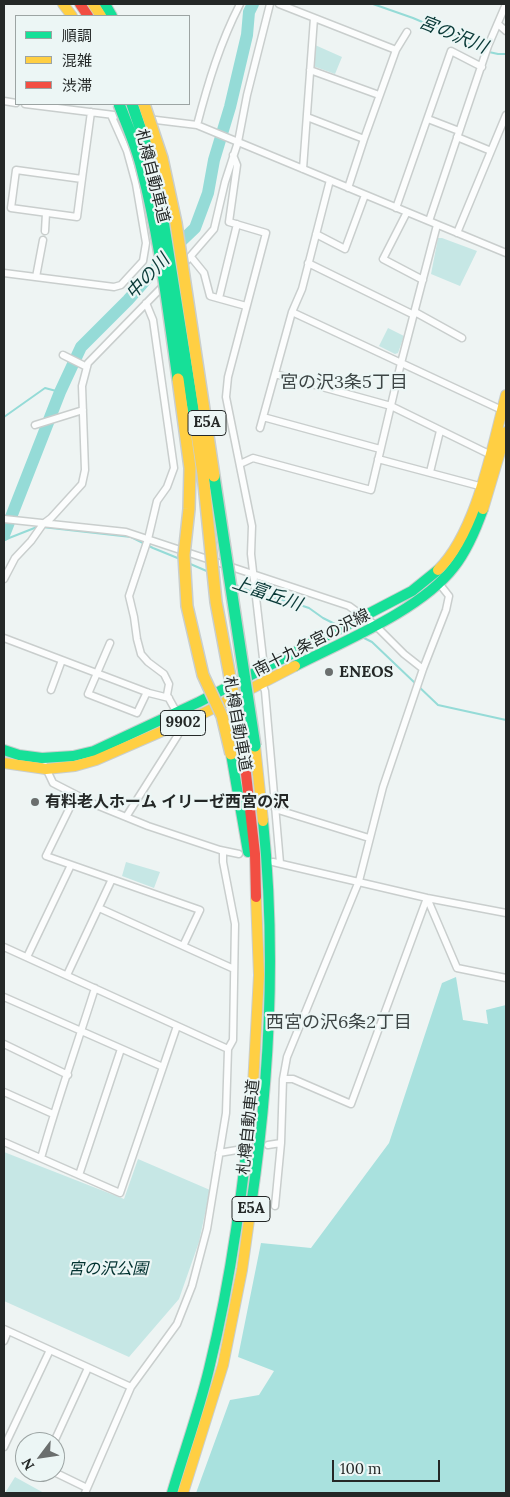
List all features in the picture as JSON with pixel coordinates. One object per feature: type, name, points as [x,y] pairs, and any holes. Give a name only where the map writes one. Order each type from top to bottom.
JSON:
[{"type":"main road","points":[[63,4],[71,15]]},
{"type":"main road","points":[[80,4],[87,15]]},
{"type":"main road","points":[[93,4],[100,15]]},
{"type":"main road","points":[[105,4],[111,15]]},
{"type":"main road","points":[[120,105],[142,167],[150,204],[166,294],[190,468],[184,555],[187,606],[203,675],[222,716],[231,754],[258,918]]},
{"type":"main road","name":"札樽自動車道","points":[[132,105],[148,151],[158,189],[203,474],[216,602],[222,639],[249,746],[258,918],[259,975],[256,1059],[247,1153],[230,1268],[209,1370],[172,1493]]},
{"type":"main road","name":"札樽自動車道","points":[[144,105],[162,158],[176,223],[249,746],[266,852],[270,975],[261,1142],[242,1270],[223,1365],[183,1493]]},
{"type":"main road","points":[[150,105],[162,158]]},
{"type":"main road","name":"南十九条宮の沢線","points":[[4,763],[46,769],[75,766],[96,760],[178,718],[264,667],[361,618],[454,567],[472,539],[484,488],[494,457],[506,395]]},
{"type":"main road","name":"南十九条宮の沢線","points":[[494,457],[506,436]]},
{"type":"main road","name":"南十九条宮の沢線","points":[[4,750],[19,755],[42,758],[73,756],[94,751],[178,718],[262,683],[373,626],[418,600],[435,579]]},
{"type":"street","points":[[197,125],[225,33],[240,4]]},
{"type":"street","points":[[4,579],[15,558],[31,541],[43,524],[51,518],[82,484],[85,470],[82,386],[87,367],[191,257],[214,229],[238,142],[247,95],[270,4]]},
{"type":"street","points":[[279,4],[396,50]]},
{"type":"street","points":[[429,221],[488,46],[506,4]]},
{"type":"street","points":[[303,169],[314,18]]},
{"type":"street","points":[[498,24],[506,31]]},
{"type":"street","points":[[348,188],[396,50],[407,32]]},
{"type":"street","points":[[396,208],[451,51],[483,64]]},
{"type":"street","points":[[310,70],[379,96]]},
{"type":"street","points":[[34,105],[197,125],[506,253]]},
{"type":"street","points":[[82,179],[16,170],[11,208],[77,217],[91,112]]},
{"type":"street","points":[[4,272],[114,288],[121,285],[143,261],[146,242],[136,184],[127,152],[111,115]]},
{"type":"street","points":[[457,233],[506,115]]},
{"type":"street","points":[[307,117],[364,139]]},
{"type":"street","points":[[428,119],[490,151]]},
{"type":"street","points":[[233,155],[238,165],[229,222],[266,233],[228,377],[226,397],[252,526],[251,554],[264,667]]},
{"type":"street","points":[[260,428],[292,312],[302,289],[330,180]]},
{"type":"street","points":[[316,234],[346,249],[365,195]]},
{"type":"street","points":[[407,212],[384,259],[423,280]]},
{"type":"street","points":[[45,231],[46,213]]},
{"type":"street","points":[[219,298],[237,224]]},
{"type":"street","points":[[240,464],[253,458],[371,490],[401,362],[437,225]]},
{"type":"street","points":[[36,277],[43,240]]},
{"type":"street","points":[[191,257],[204,273],[210,296],[246,306]]},
{"type":"street","points":[[308,263],[462,338]]},
{"type":"street","points":[[126,817],[178,735],[178,718],[167,695],[170,684],[164,674],[148,662],[142,654],[137,639],[129,596],[148,539],[158,501],[167,487],[174,468],[153,320],[146,303]]},
{"type":"street","points":[[292,312],[504,411]]},
{"type":"street","points":[[63,356],[87,367]]},
{"type":"street","points":[[275,374],[391,406],[494,457]]},
{"type":"street","points":[[35,425],[83,410]]},
{"type":"street","points":[[263,416],[380,449]]},
{"type":"street","points":[[430,472],[440,431]]},
{"type":"street","points":[[378,459],[484,488]]},
{"type":"street","points":[[4,518],[43,524],[126,532],[349,606],[423,669]]},
{"type":"street","points":[[275,1206],[281,1143],[283,1079],[287,1056],[314,986],[359,881],[383,788],[419,680],[446,610],[449,596],[435,579]]},
{"type":"street","points":[[4,638],[147,692],[169,698]]},
{"type":"street","points":[[110,643],[88,694],[137,714],[147,692]]},
{"type":"street","points":[[51,690],[62,660]]},
{"type":"street","points":[[262,683],[265,691],[275,809],[277,863],[427,898],[506,914]]},
{"type":"street","points":[[42,758],[53,783],[76,795],[148,826],[223,851],[238,854]]},
{"type":"street","points":[[76,795],[46,856],[200,910],[183,946]]},
{"type":"street","points":[[275,809],[369,838]]},
{"type":"street","points":[[65,1479],[86,1491],[131,1387],[177,1324],[192,1286],[207,1229],[226,1113],[228,1049],[233,1040],[234,924],[223,862],[223,851]]},
{"type":"street","points":[[27,957],[71,865]]},
{"type":"street","points":[[67,975],[112,879]]},
{"type":"street","points":[[427,898],[457,968],[506,978]]},
{"type":"street","points":[[283,1079],[293,1079],[351,1104],[427,898]]},
{"type":"street","points":[[99,908],[234,969]]},
{"type":"street","points":[[4,947],[228,1049]]},
{"type":"street","points":[[41,1158],[53,1114],[68,1075],[95,988]]},
{"type":"street","points":[[4,998],[163,1067]]},
{"type":"street","points":[[4,1142],[120,1193],[178,1026]]},
{"type":"street","points":[[4,1044],[68,1075]]},
{"type":"street","points":[[79,1175],[121,1049]]},
{"type":"street","points":[[4,1092],[53,1114]]},
{"type":"street","points":[[268,1145],[281,1143]]},
{"type":"street","points":[[219,1153],[237,1150]]},
{"type":"street","points":[[4,1341],[6,1330],[131,1387]]},
{"type":"street","points":[[4,1446],[50,1350]]},
{"type":"street","points":[[59,1432],[88,1368]]},
{"type":"green space","points":[[315,45],[342,57],[335,74],[313,66]]},
{"type":"green space","points":[[438,238],[477,251],[460,286],[431,274]]},
{"type":"green space","points":[[388,328],[404,336],[398,353],[395,354],[379,346]]},
{"type":"green space","points":[[126,862],[160,872],[154,888],[122,876]]},
{"type":"green space","name":"宮の沢公園","points":[[4,1152],[124,1199],[138,1159],[210,1190],[199,1242],[179,1299],[129,1357],[4,1301]]},
{"type":"green space","points":[[15,1477],[15,1482],[24,1482],[44,1493],[5,1493]]},
{"type":"shaded area","points":[[456,977],[463,1020],[488,1024],[486,1010],[506,1005],[506,1493],[196,1493],[230,1400],[259,1395],[274,1371],[238,1357],[261,1243],[311,1248],[389,1143],[442,983]]},
{"type":"waterway","name":"中の川","points":[[4,535],[60,392],[81,347],[195,228],[208,193],[214,160],[230,107],[247,35],[249,12],[253,4]]},
{"type":"waterway","name":"宮の沢川","points":[[373,4],[413,18],[484,51]]},
{"type":"waterway","name":"宮の沢川","points":[[489,52],[506,54]]},
{"type":"waterway","points":[[4,417],[45,388],[60,392]]},
{"type":"waterway","name":"上富丘川","points":[[4,540],[37,527]]},
{"type":"waterway","name":"上富丘川","points":[[42,527],[131,537],[180,559]]},
{"type":"waterway","name":"上富丘川","points":[[188,563],[209,572]]},
{"type":"waterway","name":"上富丘川","points":[[236,585],[259,595],[309,608],[337,625]]},
{"type":"waterway","name":"上富丘川","points":[[362,637],[372,642],[438,705],[506,720]]},
{"type":"traffic: fast","points":[[105,4],[111,15]]},
{"type":"traffic: fast","points":[[119,105],[132,136],[154,221],[178,379]]},
{"type":"traffic: fast","points":[[132,105],[148,151],[158,189],[196,427]]},
{"type":"traffic: fast","points":[[214,476],[255,746]]},
{"type":"traffic: fast","points":[[295,666],[402,611],[440,583],[463,553],[483,509]]},
{"type":"traffic: fast","points":[[4,750],[19,755],[42,758],[73,756],[94,751],[199,702],[412,591],[438,570]]},
{"type":"traffic: fast","points":[[231,754],[248,852]]},
{"type":"traffic: fast","points":[[251,1206],[263,1110],[269,1014],[269,917],[263,821]]},
{"type":"traffic: fast","points":[[172,1493],[205,1385],[231,1264],[246,1157],[253,1086]]},
{"type":"traffic: slow","points":[[63,4],[71,15]]},
{"type":"traffic: slow","points":[[93,4],[100,15]]},
{"type":"traffic: slow","points":[[144,105],[162,158],[176,223],[214,476]]},
{"type":"traffic: slow","points":[[178,379],[190,468],[189,509],[184,555],[187,606],[203,675],[222,716],[231,754]]},
{"type":"traffic: slow","points":[[438,570],[452,554],[473,512],[489,463],[506,395]]},
{"type":"traffic: slow","points":[[196,427],[203,474],[216,602],[243,747]]},
{"type":"traffic: slow","points":[[483,509],[506,432]]},
{"type":"traffic: slow","points":[[4,763],[46,769],[75,766],[96,760],[204,713],[295,666]]},
{"type":"traffic: slow","points":[[255,746],[263,821]]},
{"type":"traffic: slow","points":[[253,1086],[259,975],[256,897]]},
{"type":"traffic: slow","points":[[183,1493],[223,1365],[242,1270],[251,1206]]},
{"type":"traffic: jam","points":[[80,4],[87,15]]},
{"type":"traffic: jam","points":[[243,747],[255,854],[256,897]]},
{"type":"place","name":"ENEOS","points":[[329,672]]},
{"type":"place","name":"有料老人ホーム イリーゼ西宮の沢","points":[[35,802]]},
{"type":"district","name":"宮の沢3条5丁目","points":[[344,383]]},
{"type":"district","name":"西宮の沢6条2丁目","points":[[339,1023]]}]
